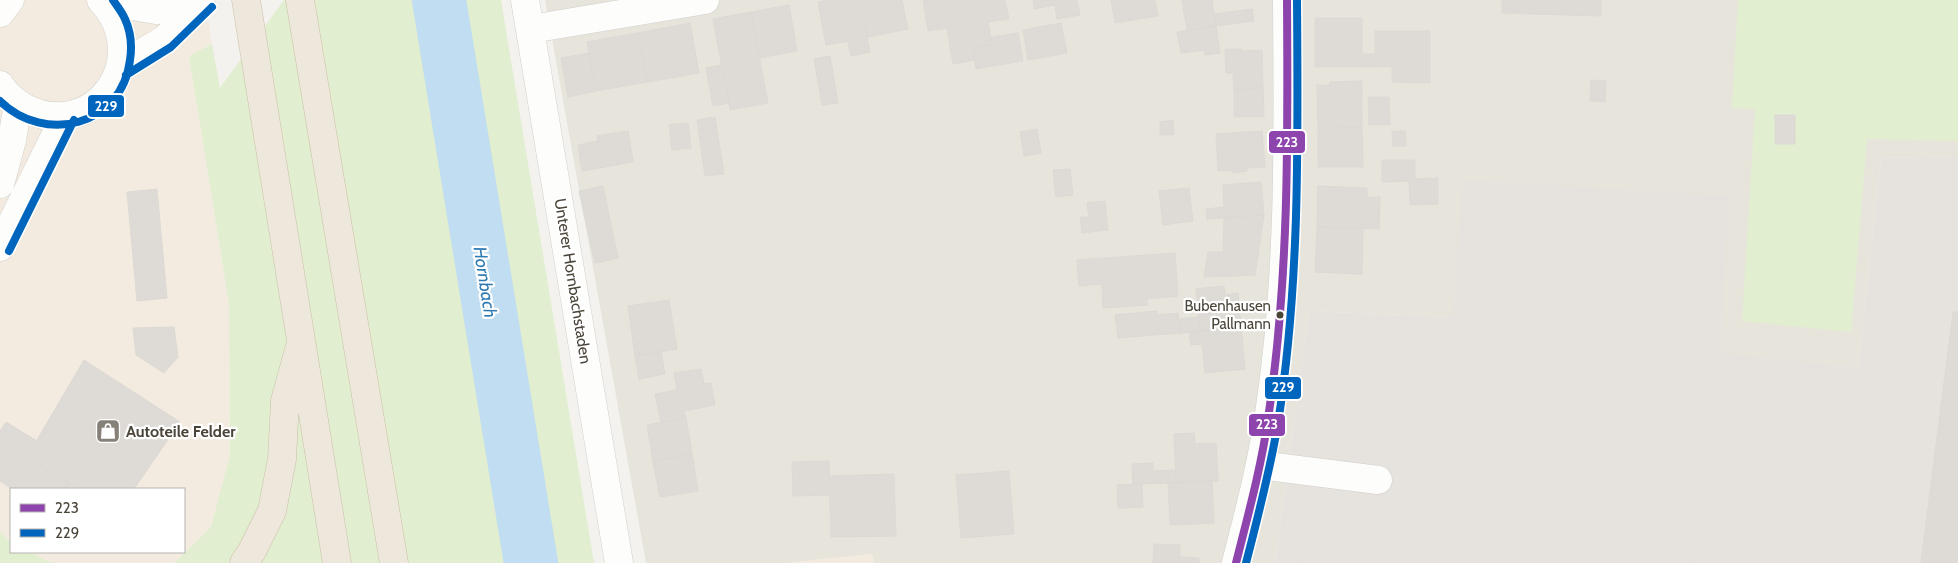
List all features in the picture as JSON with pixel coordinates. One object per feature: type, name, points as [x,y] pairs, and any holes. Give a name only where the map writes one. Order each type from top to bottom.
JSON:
[{"type":"highway","points":[[246,0],[337,563]]},
{"type":"highway","points":[[300,0],[394,563]]},
{"type":"highway","points":[[244,563],[272,511],[282,459],[285,401],[302,339]]},
{"type":"street","points":[[0,12],[10,0]]},
{"type":"street","points":[[102,0],[156,10],[201,4],[165,40],[121,66]]},
{"type":"street","points":[[9,95],[41,114],[65,116],[84,110],[101,100],[114,84],[121,66],[123,48],[120,30],[113,14],[102,0]]},
{"type":"street","name":"Unterer Hornbachstaden","points":[[525,0],[619,563]]},
{"type":"street","points":[[531,29],[705,0]]},
{"type":"street","points":[[1236,563],[1260,465],[1271,400],[1281,304],[1288,150],[1287,0]]},
{"type":"street","points":[[0,184],[12,140],[9,95]]},
{"type":"street","points":[[0,247],[65,116]]},
{"type":"street","points":[[1260,465],[1378,480]]},
{"type":"shaded area","points":[[0,0],[205,0],[212,44],[189,56],[229,304],[230,455],[211,527],[185,552],[185,488],[10,488],[10,541],[0,532]]},
{"type":"shaded area","points":[[545,0],[1958,0],[1958,156],[1881,158],[1858,368],[1720,354],[1453,317],[1309,311],[1275,563],[874,563],[872,554],[790,563],[646,563]]},
{"type":"shaded area","points":[[1958,156],[1958,563],[1275,563],[1309,311],[1453,317],[1463,180],[1729,196],[1720,353],[1858,368],[1881,158]]},
{"type":"shaded area","points":[[1469,184],[1698,201],[1691,303],[1537,291],[1525,451],[1322,436],[1333,318],[1460,325]]},
{"type":"shaded area","points":[[1307,516],[1706,563],[1302,563]]},
{"type":"shaded area","points":[[32,553],[184,553],[174,563],[56,563],[47,561]]},
{"type":"shaded area","points":[[872,554],[874,563],[790,563],[791,562]]},
{"type":"green space","points":[[284,0],[501,0],[594,563],[174,563],[211,527],[230,455],[229,304],[189,56],[212,44],[220,88]]},
{"type":"green space","points":[[1738,0],[1958,0],[1958,141],[1867,139],[1851,332],[1742,321],[1755,109],[1732,108]]},
{"type":"green space","points":[[0,532],[10,541],[10,553],[32,553],[47,561],[56,563],[0,563]]},
{"type":"building","points":[[828,0],[860,0],[870,52],[851,56],[848,41],[826,45],[818,2]]},
{"type":"building","points":[[860,0],[902,0],[908,29],[867,37]]},
{"type":"building","points":[[923,0],[965,0],[975,60],[953,64],[947,28],[928,31]]},
{"type":"building","points":[[965,0],[1005,0],[1009,19],[988,22],[992,45],[973,48]]},
{"type":"building","points":[[1033,0],[1077,0],[1080,15],[1057,19],[1055,5],[1034,9]]},
{"type":"building","points":[[1111,0],[1155,0],[1158,16],[1115,23]]},
{"type":"building","points":[[1182,0],[1212,0],[1216,26],[1187,31]]},
{"type":"building","points":[[1502,0],[1534,0],[1534,14],[1502,13]]},
{"type":"building","points":[[1534,0],[1601,0],[1601,16],[1534,14]]},
{"type":"building","points":[[789,5],[797,51],[759,58],[751,12]]},
{"type":"building","points":[[1252,9],[1254,21],[1216,26],[1214,14]]},
{"type":"building","points":[[751,12],[768,103],[730,110],[713,19]]},
{"type":"building","points":[[1315,18],[1362,18],[1362,67],[1315,67]]},
{"type":"building","points":[[690,23],[699,73],[647,82],[638,33]]},
{"type":"building","points":[[1061,23],[1067,53],[1028,60],[1023,30]]},
{"type":"building","points":[[1216,26],[1220,53],[1205,55],[1204,50],[1181,53],[1177,32]]},
{"type":"building","points":[[1375,31],[1430,31],[1430,83],[1392,82],[1392,67],[1375,67]]},
{"type":"building","points":[[638,33],[647,82],[596,91],[587,42]]},
{"type":"building","points":[[1018,33],[1023,61],[976,69],[973,48],[992,45],[991,37]]},
{"type":"building","points":[[1225,49],[1241,49],[1241,51],[1262,50],[1263,88],[1234,90],[1233,73],[1226,73]]},
{"type":"building","points":[[589,53],[596,91],[568,97],[561,58]]},
{"type":"building","points":[[1362,54],[1375,54],[1375,67],[1362,67]]},
{"type":"building","points":[[830,56],[838,103],[822,105],[814,59]]},
{"type":"building","points":[[722,65],[729,103],[713,106],[706,68]]},
{"type":"building","points":[[1591,80],[1606,81],[1605,102],[1590,101]]},
{"type":"building","points":[[1362,81],[1362,127],[1318,128],[1317,85],[1330,85],[1330,82]]},
{"type":"building","points":[[1263,88],[1264,117],[1234,117],[1234,90]]},
{"type":"building","points":[[1368,97],[1389,97],[1390,125],[1369,125]]},
{"type":"building","points":[[1775,115],[1795,115],[1795,144],[1775,144]]},
{"type":"building","points":[[715,117],[724,174],[705,176],[697,120]]},
{"type":"building","points":[[1173,120],[1174,135],[1160,135],[1160,122]]},
{"type":"building","points":[[688,123],[691,148],[672,150],[669,125]]},
{"type":"building","points":[[1362,127],[1363,167],[1318,167],[1318,128]]},
{"type":"building","points":[[1037,129],[1041,153],[1024,156],[1020,132]]},
{"type":"building","points":[[628,131],[633,162],[582,171],[578,145],[598,141],[597,136]]},
{"type":"building","points":[[1262,131],[1265,167],[1247,168],[1247,171],[1232,173],[1232,170],[1218,171],[1216,134]]},
{"type":"building","points":[[1392,131],[1405,131],[1406,146],[1393,146]]},
{"type":"building","points":[[1382,160],[1415,160],[1415,179],[1438,178],[1438,204],[1410,205],[1409,181],[1382,182]]},
{"type":"building","points":[[1070,169],[1073,195],[1056,197],[1053,170]]},
{"type":"building","points":[[1261,182],[1264,215],[1207,219],[1206,209],[1224,207],[1223,185]]},
{"type":"building","points":[[603,186],[618,258],[595,263],[579,191]]},
{"type":"building","points":[[1318,186],[1367,188],[1367,197],[1380,197],[1379,229],[1317,227]]},
{"type":"building","points":[[1189,188],[1193,221],[1163,225],[1159,191]]},
{"type":"building","points":[[157,189],[167,298],[137,301],[127,192]]},
{"type":"building","points":[[1105,201],[1108,230],[1082,233],[1080,217],[1089,217],[1087,203]]},
{"type":"building","points":[[1264,215],[1255,275],[1204,277],[1208,252],[1223,252],[1224,218]]},
{"type":"building","points":[[1317,227],[1363,228],[1362,274],[1315,272]]},
{"type":"building","points":[[1175,253],[1178,296],[1147,299],[1147,305],[1103,308],[1102,284],[1079,286],[1077,260]]},
{"type":"building","points":[[1224,286],[1225,295],[1238,293],[1241,327],[1200,331],[1196,289]]},
{"type":"building","points":[[669,300],[677,349],[635,356],[628,306]]},
{"type":"building","points":[[1157,311],[1157,315],[1178,313],[1180,333],[1118,338],[1115,315]]},
{"type":"building","points":[[1953,312],[1958,312],[1958,563],[1921,563]]},
{"type":"building","points":[[1199,317],[1200,331],[1180,333],[1179,319]]},
{"type":"building","points":[[174,327],[178,357],[164,373],[136,355],[133,328]]},
{"type":"building","points":[[1241,327],[1245,369],[1205,373],[1202,344],[1191,345],[1189,332]]},
{"type":"building","points":[[661,351],[665,374],[639,379],[635,356]]},
{"type":"building","name":"Autoteile Felder","points":[[84,360],[180,422],[135,488],[74,488],[27,457]]},
{"type":"building","points":[[701,369],[704,384],[711,383],[715,405],[684,411],[686,418],[661,423],[655,394],[677,390],[674,373]]},
{"type":"building","points":[[686,418],[692,454],[653,461],[647,425]]},
{"type":"building","points":[[6,422],[37,441],[27,457],[71,486],[70,488],[10,488],[0,481],[0,431]]},
{"type":"building","points":[[1194,433],[1195,444],[1216,443],[1218,481],[1176,483],[1174,434]]},
{"type":"building","points":[[692,454],[698,491],[660,497],[653,461]]},
{"type":"building","points":[[829,461],[830,495],[793,496],[792,462]]},
{"type":"building","points":[[1153,463],[1153,471],[1176,470],[1176,483],[1133,484],[1132,464]]},
{"type":"building","points":[[1009,471],[1014,534],[961,538],[956,475]]},
{"type":"building","points":[[894,474],[896,536],[831,537],[829,476]]},
{"type":"building","points":[[1212,481],[1214,523],[1170,525],[1168,483]]},
{"type":"building","points":[[1142,484],[1143,507],[1118,508],[1117,485]]},
{"type":"building","points":[[1154,544],[1180,545],[1180,557],[1199,558],[1199,563],[1153,563]]},
{"type":"waterway","name":"Hornbach","points":[[439,0],[531,563]]},
{"type":"transit line","name":"229","points":[[0,101],[18,115],[38,122],[59,125],[79,122],[97,114],[113,100],[124,83],[131,50],[127,24],[113,0]]},
{"type":"transit line","name":"223","points":[[1236,563],[1262,455],[1275,367],[1280,315],[1286,210],[1287,0]]},
{"type":"transit line","name":"229","points":[[1246,563],[1275,441],[1290,318],[1296,212],[1297,0]]},
{"type":"transit line","name":"229","points":[[126,75],[171,47],[212,7]]},
{"type":"transit line","name":"229","points":[[9,251],[74,120]]},
{"type":"place","name":"Bubenhausen Pallmann","points":[[1280,315]]},
{"type":"place","name":"Autoteile Felder","points":[[108,431]]}]
